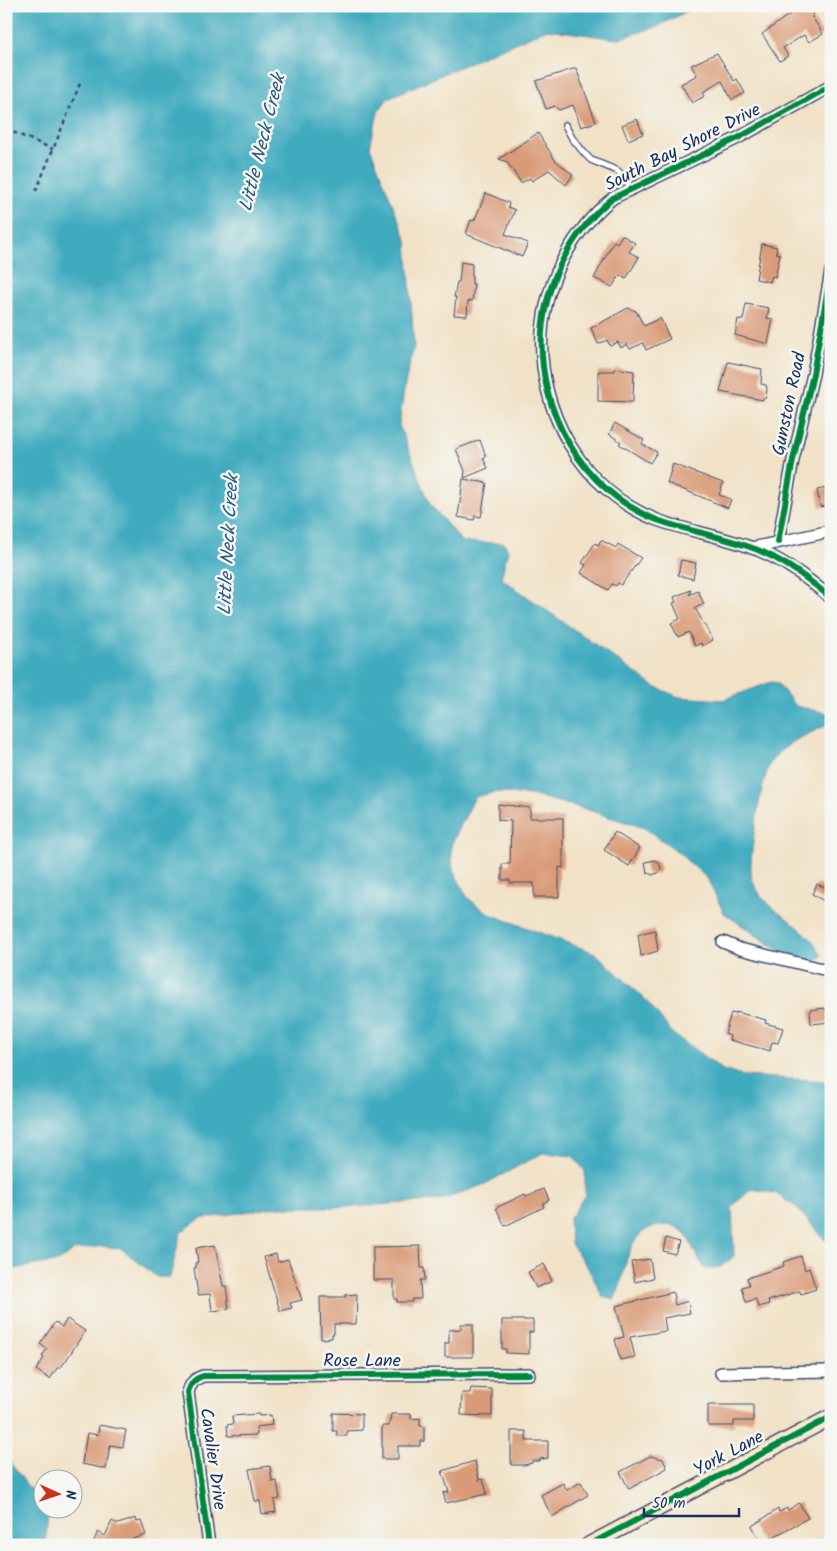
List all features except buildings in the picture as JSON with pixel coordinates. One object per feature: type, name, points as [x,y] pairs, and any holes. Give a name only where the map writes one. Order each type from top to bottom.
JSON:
[{"type":"street","name":"South Bay Shore Drive","points":[[831,86],[738,138],[613,198],[590,219],[570,246],[557,272],[548,298],[541,345],[543,368],[551,409],[563,434],[597,480],[626,503],[656,519],[752,548],[803,575],[831,598]]},
{"type":"street","name":"Gunston Road","points":[[778,542],[793,460],[813,374],[831,271]]},
{"type":"street","points":[[752,548],[831,531]]},
{"type":"street","points":[[723,942],[740,950],[831,971]]},
{"type":"street","points":[[721,1373],[831,1371]]},
{"type":"street","name":"Rose Lane","points":[[195,1380],[203,1376],[530,1374]]},
{"type":"street","name":"Cavalier Drive","points":[[195,1380],[188,1392],[209,1545]]},
{"type":"street","name":"York Lane","points":[[589,1545],[831,1417]]},
{"type":"lane","points":[[565,125],[591,160],[618,171],[632,188]]},
{"type":"path","points":[[36,191],[81,81]]},
{"type":"path","points":[[6,129],[54,148]]},
{"type":"water","name":"Little Neck Creek","points":[[6,6],[696,6],[657,27],[617,39],[547,29],[388,98],[378,112],[370,147],[407,241],[414,346],[405,384],[399,425],[430,504],[462,542],[504,543],[508,550],[501,578],[655,687],[679,697],[723,700],[771,682],[777,683],[796,706],[831,714],[831,723],[790,744],[776,755],[771,762],[760,797],[751,857],[751,875],[758,891],[770,905],[810,938],[822,956],[814,962],[789,958],[724,913],[707,878],[673,848],[644,828],[585,809],[531,795],[495,792],[475,797],[451,845],[453,870],[468,898],[487,913],[595,953],[645,999],[673,1034],[723,1070],[742,1076],[828,1081],[831,1084],[831,1240],[826,1241],[796,1207],[775,1193],[751,1189],[732,1207],[734,1256],[721,1267],[706,1269],[699,1260],[688,1238],[678,1228],[668,1225],[647,1229],[639,1236],[628,1255],[614,1300],[603,1297],[588,1268],[571,1244],[569,1220],[585,1195],[585,1171],[573,1156],[543,1153],[485,1184],[442,1200],[351,1207],[277,1207],[200,1219],[181,1232],[170,1277],[157,1277],[122,1249],[103,1246],[74,1250],[60,1261],[6,1270]]},
{"type":"water","points":[[6,1457],[32,1492],[32,1518],[48,1518],[46,1539],[49,1545],[6,1545]]},
{"type":"cycle path","points":[[831,86],[738,138],[613,198],[586,225],[564,258],[549,294],[542,332],[542,361],[547,390],[556,418],[586,468],[607,489],[630,507],[657,520],[733,541],[768,554],[801,574],[831,598]]},
{"type":"cycle path","points":[[778,542],[793,460],[813,374],[831,271]]},
{"type":"cycle path","points":[[209,1545],[188,1392],[195,1380],[203,1376],[529,1374]]},
{"type":"cycle path","points":[[589,1545],[831,1417]]}]
